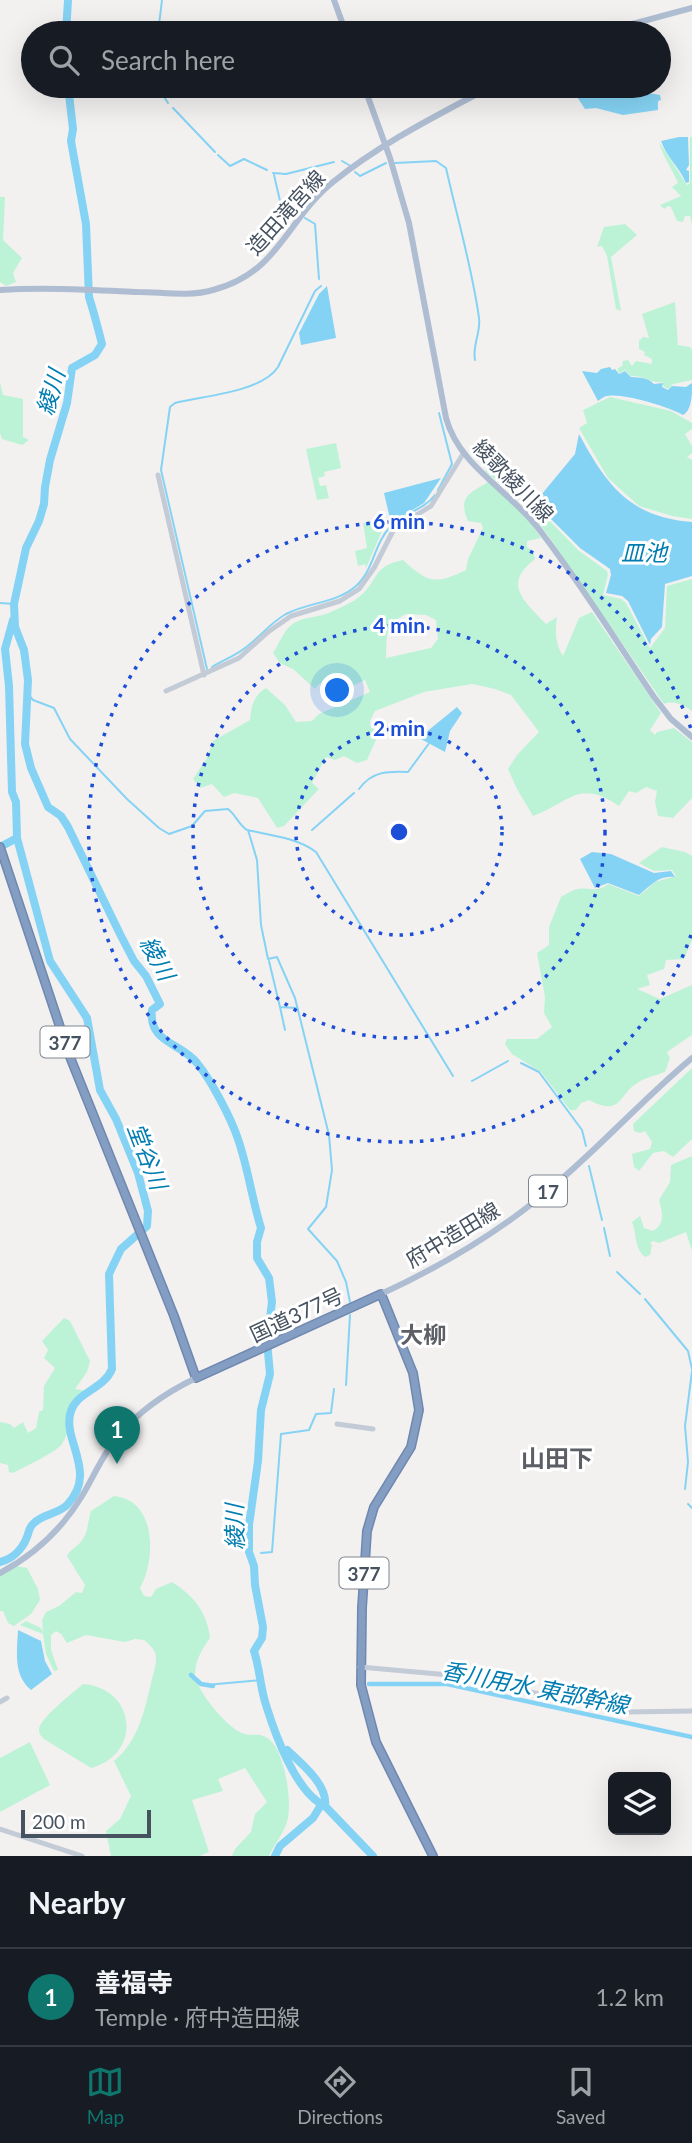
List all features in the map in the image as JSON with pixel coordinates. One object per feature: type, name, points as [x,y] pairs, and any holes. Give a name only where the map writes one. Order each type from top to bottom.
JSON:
[{"type":"highway","name":"377","points":[[1,849],[75,1069],[174,1316],[196,1378]]},
{"type":"highway","name":"377","points":[[381,1294],[413,1373],[419,1409],[411,1447],[374,1507],[367,1531],[361,1685],[372,1732],[433,1856]]},
{"type":"highway","name":"国道377号","points":[[196,1378],[381,1294]]},
{"type":"main road","points":[[334,0],[342,21]]},
{"type":"main road","points":[[644,21],[692,8]]},
{"type":"main road","name":"綾歌綾川線","points":[[368,98],[414,246],[446,418],[452,436],[463,454],[509,495],[538,527],[654,697],[671,719],[692,737]]},
{"type":"main road","name":"造田滝宮線","points":[[0,290],[208,292],[229,285],[254,272],[271,257],[322,192],[339,177],[429,119],[469,98]]},
{"type":"main road","name":"府中造田線","points":[[381,1294],[461,1251],[520,1212],[568,1174],[692,1058]]},
{"type":"main road","points":[[0,1573],[32,1553],[63,1523],[83,1496],[111,1446],[125,1429],[153,1404],[196,1378]]},
{"type":"street","points":[[166,691],[239,658],[291,616],[340,601],[359,589],[374,568],[394,529],[431,506],[463,454]]},
{"type":"street","points":[[158,475],[204,675]]},
{"type":"street","points":[[337,1423],[373,1429]]},
{"type":"street","points":[[360,1667],[449,1675],[625,1712],[692,1711]]},
{"type":"street","points":[[0,1702],[7,1698]]},
{"type":"street","points":[[0,1829],[82,1856]]},
{"type":"green space","points":[[690,137],[692,224],[690,216],[685,216],[683,222],[677,221],[671,207],[664,209],[660,205],[681,196],[672,187],[678,183],[659,142],[687,185],[690,183]]},
{"type":"green space","points":[[0,197],[5,197],[3,240],[22,258],[13,273],[16,282],[6,286],[0,282]]},
{"type":"green space","points":[[625,224],[637,235],[611,257],[621,311],[616,309],[607,256],[602,246],[597,247],[604,227]]},
{"type":"green space","points":[[675,302],[678,345],[690,347],[692,350],[692,380],[673,384],[668,389],[663,386],[663,382],[631,376],[625,370],[618,372],[623,361],[628,360],[632,366],[636,361],[652,364],[652,359],[639,349],[639,341],[643,337],[649,338],[642,314]]},
{"type":"green space","points":[[0,382],[3,395],[23,399],[23,437],[29,440],[22,445],[2,439]]},
{"type":"green space","points":[[610,397],[671,411],[692,423],[692,429],[685,434],[692,446],[692,453],[687,457],[692,460],[692,519],[639,506],[608,478],[579,428],[587,423],[583,410]]},
{"type":"green space","points":[[336,443],[341,468],[324,472],[325,476],[318,478],[320,486],[326,485],[329,498],[317,500],[306,449]]},
{"type":"green space","points":[[489,466],[505,471],[528,492],[525,502],[520,501],[485,471]]},
{"type":"green space","points":[[488,482],[526,516],[541,538],[527,541],[527,547],[533,551],[535,559],[520,576],[518,584],[524,600],[546,624],[557,617],[556,637],[563,656],[579,618],[592,612],[661,713],[650,730],[655,735],[657,732],[674,728],[692,742],[692,798],[673,818],[658,816],[655,802],[657,791],[646,787],[636,793],[629,791],[619,806],[605,798],[584,793],[533,816],[508,769],[539,732],[511,695],[472,684],[424,692],[375,711],[370,721],[371,727],[379,733],[367,760],[357,763],[344,756],[335,760],[326,757],[312,783],[319,789],[284,826],[277,828],[258,798],[234,793],[224,797],[212,784],[200,788],[193,779],[207,758],[213,741],[250,720],[254,701],[266,688],[285,705],[296,722],[312,721],[319,714],[370,692],[365,680],[352,686],[339,678],[319,684],[315,689],[293,669],[280,663],[273,653],[290,626],[302,619],[326,614],[355,600],[368,588],[379,571],[392,563],[403,560],[419,573],[432,579],[447,578],[466,570],[468,559],[483,528],[481,523],[468,521],[465,501],[471,493]],"holes":[[[406,614],[426,615],[436,620],[438,639],[431,648],[386,658],[388,632],[394,622]]]},
{"type":"green space","points":[[529,506],[534,515],[544,515],[578,550],[607,571],[603,595],[621,599],[626,603],[650,648],[665,628],[667,586],[692,579],[692,711],[675,703],[664,704],[548,535],[525,507]]},
{"type":"green space","points":[[380,520],[382,531],[366,568],[365,564],[358,566],[355,551],[367,548],[363,523]]},
{"type":"green space","points":[[662,847],[692,856],[692,940],[684,959],[666,960],[664,969],[647,975],[650,985],[637,989],[660,999],[692,985],[692,1035],[667,1052],[670,1058],[665,1072],[639,1082],[619,1102],[608,1106],[589,1100],[581,1103],[576,1110],[570,1110],[541,1072],[512,1054],[505,1044],[507,1039],[537,1039],[552,1027],[544,1013],[545,997],[537,953],[549,945],[549,927],[561,897],[576,890],[597,889],[608,884],[639,896],[655,882],[676,876],[672,870],[654,871],[639,863]]},
{"type":"green space","points":[[692,1068],[692,1139],[673,1157],[664,1151],[653,1153],[639,1171],[634,1167],[632,1154],[650,1149],[652,1142],[645,1131],[634,1131],[633,1124]]},
{"type":"green space","points":[[692,1156],[692,1251],[686,1232],[659,1243],[653,1241],[650,1243],[650,1255],[645,1257],[637,1245],[632,1222],[640,1216],[644,1228],[653,1231],[657,1228],[662,1217],[659,1200],[670,1182],[671,1165]]},
{"type":"green space","points":[[64,1318],[70,1321],[90,1361],[87,1372],[75,1389],[88,1391],[71,1411],[62,1444],[13,1473],[9,1472],[8,1465],[0,1463],[0,1422],[10,1424],[14,1428],[23,1422],[28,1433],[36,1428],[39,1412],[43,1410],[44,1386],[55,1368],[44,1358],[48,1350],[42,1341]]},
{"type":"green space","points":[[114,1496],[128,1500],[138,1508],[145,1519],[150,1548],[149,1562],[140,1588],[144,1596],[151,1597],[156,1589],[172,1582],[193,1599],[206,1620],[210,1638],[200,1654],[195,1673],[206,1698],[230,1725],[245,1734],[267,1738],[280,1756],[286,1779],[289,1814],[269,1856],[232,1856],[251,1832],[255,1814],[267,1802],[245,1768],[218,1779],[223,1791],[192,1800],[209,1852],[200,1856],[111,1856],[106,1831],[120,1819],[131,1796],[114,1761],[130,1744],[140,1723],[155,1666],[155,1652],[144,1640],[135,1639],[125,1642],[86,1635],[67,1643],[56,1631],[51,1635],[51,1650],[58,1670],[54,1671],[46,1654],[43,1634],[20,1625],[26,1621],[41,1628],[43,1633],[42,1620],[46,1612],[59,1606],[76,1592],[82,1593],[85,1585],[67,1556],[85,1536],[91,1511]]},
{"type":"green space","points":[[16,1566],[27,1568],[38,1589],[40,1600],[31,1614],[14,1626],[8,1623],[3,1611],[0,1611],[0,1575]]},
{"type":"green space","points":[[83,1684],[101,1688],[114,1697],[123,1709],[126,1722],[125,1736],[119,1750],[108,1761],[91,1768],[44,1739],[39,1731],[51,1712]]},
{"type":"green space","points":[[30,1742],[50,1785],[0,1812],[0,1758]]},
{"type":"water","points":[[578,98],[661,100],[658,101],[658,110],[623,115],[596,108],[585,109]]},
{"type":"water","points":[[688,137],[689,165],[686,170],[689,171],[689,182],[686,183],[661,141]]},
{"type":"water","points":[[327,286],[336,338],[301,345],[299,333],[319,294]]},
{"type":"water","points":[[610,367],[619,374],[625,371],[631,377],[646,379],[654,384],[663,383],[662,387],[668,390],[672,386],[686,387],[692,383],[688,410],[683,415],[646,401],[615,396],[605,396],[598,401],[582,371],[597,373]]},
{"type":"water","name":"皿池","points":[[579,434],[600,469],[623,496],[652,513],[692,522],[692,576],[665,584],[662,627],[651,639],[650,645],[628,601],[622,596],[606,593],[610,569],[580,548],[545,513],[536,513],[532,506],[575,454]]},
{"type":"water","points":[[441,478],[424,503],[391,523],[384,493]]},
{"type":"water","points":[[457,707],[462,713],[450,731],[445,752],[419,738]]},
{"type":"water","points":[[592,852],[611,854],[654,873],[671,871],[675,877],[660,879],[639,895],[608,883],[595,888],[580,859]]},
{"type":"water","points":[[18,1630],[41,1641],[45,1661],[52,1674],[31,1690],[19,1670]]},
{"type":"waterway","name":"綾川","points":[[67,21],[68,0]]},
{"type":"waterway","points":[[159,21],[162,0]]},
{"type":"waterway","name":"綾川","points":[[69,98],[73,129],[71,141],[86,224],[89,297],[102,344],[95,355],[72,368],[67,403],[50,460],[44,504],[26,548],[14,604],[15,627],[24,650],[28,680],[25,744],[31,768],[48,807],[61,816],[68,827],[134,961],[146,976],[160,1004],[152,1010],[155,1029],[197,1063],[235,1130],[261,1228],[257,1242],[257,1258],[269,1278],[272,1302],[267,1341],[270,1374],[261,1410],[258,1461],[249,1525],[249,1552],[254,1566],[263,1627],[262,1638],[254,1651],[270,1717],[296,1776],[305,1789],[373,1856]]},
{"type":"waterway","points":[[165,98],[168,103]]},
{"type":"waterway","points":[[173,108],[215,152]]},
{"type":"waterway","points":[[218,155],[230,166],[244,159],[267,170]]},
{"type":"waterway","points":[[342,161],[349,165]]},
{"type":"waterway","points":[[395,163],[436,161],[446,168],[479,318],[475,360]]},
{"type":"waterway","points":[[273,173],[286,174],[334,162]]},
{"type":"waterway","points":[[355,172],[360,176],[386,163]]},
{"type":"waterway","points":[[274,175],[281,205],[285,208]]},
{"type":"waterway","points":[[290,212],[298,215]]},
{"type":"waterway","points":[[305,218],[315,224],[319,279]]},
{"type":"waterway","points":[[207,669],[161,470],[170,407],[175,403],[246,388],[270,375],[278,367],[315,291],[321,286]]},
{"type":"waterway","points":[[438,490],[452,464],[439,413]]},
{"type":"waterway","points":[[212,667],[241,651],[286,614],[340,596],[356,586],[367,572],[381,540],[391,526],[425,505],[435,495]]},
{"type":"waterway","points":[[0,603],[14,604]]},
{"type":"waterway","name":"堂谷川","points":[[0,1562],[9,1559],[19,1550],[34,1523],[63,1508],[76,1493],[80,1468],[69,1422],[71,1411],[79,1399],[103,1381],[112,1369],[109,1274],[121,1249],[147,1226],[148,1211],[138,1173],[116,1119],[100,1090],[87,1018],[50,961],[17,838],[5,649],[13,620]]},
{"type":"waterway","points":[[27,693],[33,700],[54,708],[70,739],[127,799],[169,834],[192,826],[205,811],[228,809],[247,830],[292,840],[316,852],[453,1076]]},
{"type":"waterway","points":[[359,789],[375,775],[408,772],[430,742]]},
{"type":"waterway","points":[[312,830],[354,793]]},
{"type":"waterway","points":[[248,830],[257,860],[261,925],[268,959],[277,957],[295,998],[329,1135],[332,1170],[326,1207],[308,1229],[337,1261],[346,1282],[350,1302]]},
{"type":"waterway","points":[[0,847],[17,838]]},
{"type":"waterway","points":[[269,961],[280,1007],[296,1008]]},
{"type":"waterway","points":[[280,1007],[285,1030]]},
{"type":"waterway","points":[[472,1081],[508,1061]]},
{"type":"waterway","points":[[521,1063],[539,1072],[582,1130],[586,1146]]},
{"type":"waterway","points":[[589,1166],[602,1220]]},
{"type":"waterway","points":[[604,1228],[610,1256]]},
{"type":"waterway","points":[[617,1272],[640,1294]]},
{"type":"waterway","points":[[645,1299],[688,1351],[692,1369]]},
{"type":"waterway","points":[[346,1385],[350,1315]]},
{"type":"waterway","points":[[685,1489],[688,1462],[685,1426],[692,1371]]},
{"type":"waterway","points":[[261,1553],[272,1552],[281,1434],[309,1430],[316,1414],[331,1413],[334,1389]]},
{"type":"waterway","points":[[688,1504],[692,1508]]},
{"type":"waterway","name":"香川用水 東部幹線","points":[[191,1675],[201,1684],[213,1686]]},
{"type":"waterway","name":"香川用水 東部幹線","points":[[206,1685],[261,1680]]},
{"type":"waterway","name":"香川用水 東部幹線","points":[[369,1684],[447,1684],[692,1737]]},
{"type":"waterway","points":[[287,1750],[318,1783],[325,1798],[325,1806]]},
{"type":"waterway","points":[[275,1856],[280,1846],[313,1818],[321,1805]]},
{"type":"place","name":"善福寺","points":[[117,1464]]},
{"type":"district","name":"大柳","points":[[423,1334]]},
{"type":"district","name":"山田下","points":[[557,1457]]}]
